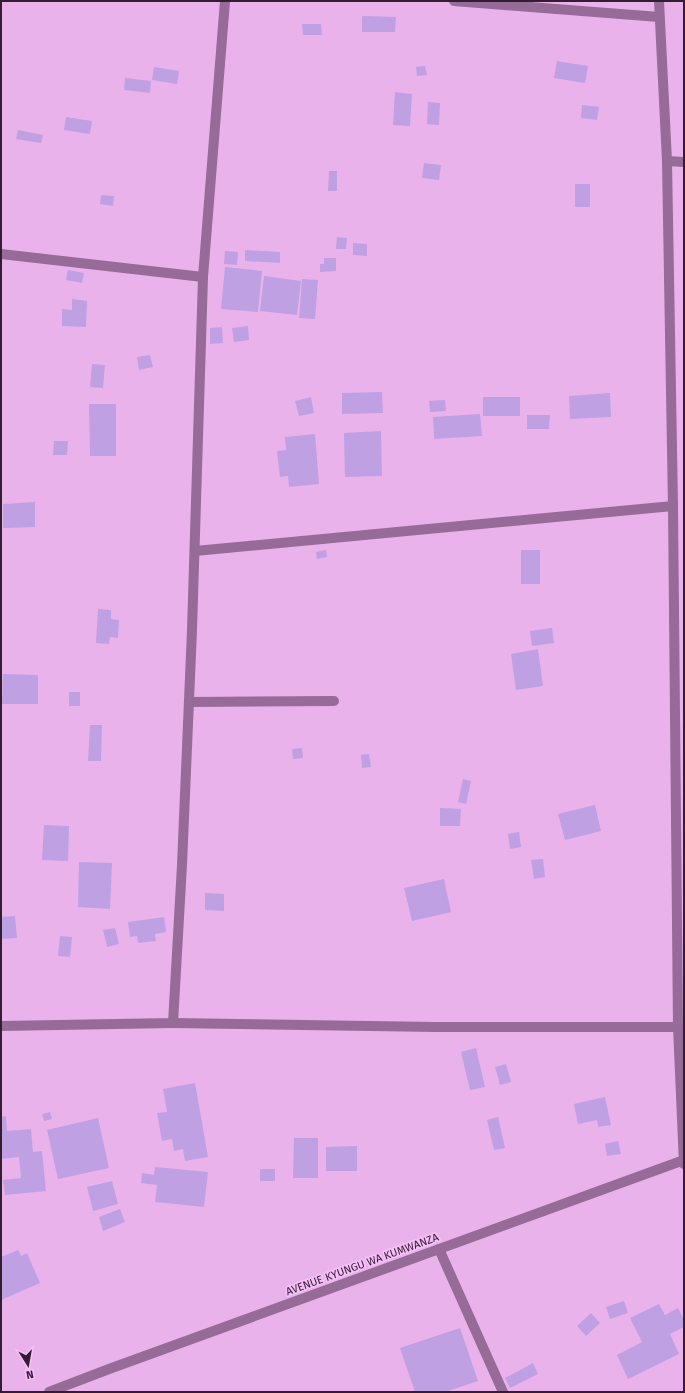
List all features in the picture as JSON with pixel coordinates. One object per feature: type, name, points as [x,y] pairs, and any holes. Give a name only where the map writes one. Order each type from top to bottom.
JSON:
[{"type":"street","points":[[173,1023],[189,702],[203,277],[225,1]]},
{"type":"street","points":[[454,1],[659,17]]},
{"type":"street","points":[[659,1],[667,161],[673,506],[678,1027],[684,1161]]},
{"type":"street","points":[[667,161],[684,162]]},
{"type":"street","points":[[1,254],[203,277]]},
{"type":"street","points":[[195,551],[673,506]]},
{"type":"street","points":[[189,702],[334,702]]},
{"type":"street","points":[[1,1026],[173,1023],[436,1027],[678,1027]]},
{"type":"street","name":"AVENUE KYUNGU WA KUMWANZA","points":[[49,1392],[684,1161]]},
{"type":"street","points":[[439,1249],[503,1392]]},
{"type":"building","points":[[362,16],[396,17],[395,32],[362,32]]},
{"type":"building","points":[[302,24],[321,24],[322,35],[303,35]]},
{"type":"building","points":[[557,61],[588,66],[585,83],[554,78]]},
{"type":"building","points":[[425,66],[427,75],[417,76],[416,67]]},
{"type":"building","points":[[154,67],[179,71],[177,84],[152,80]]},
{"type":"building","points":[[125,78],[151,81],[150,93],[124,90]]},
{"type":"building","points":[[395,92],[412,94],[410,126],[393,125]]},
{"type":"building","points":[[428,102],[440,103],[439,125],[427,124]]},
{"type":"building","points":[[582,105],[599,107],[597,120],[581,118]]},
{"type":"building","points":[[66,117],[92,121],[90,134],[64,130]]},
{"type":"building","points":[[18,130],[43,135],[41,143],[16,139]]},
{"type":"building","points":[[424,163],[441,165],[439,180],[422,178]]},
{"type":"building","points":[[329,171],[337,171],[337,191],[328,191]]},
{"type":"building","points":[[575,184],[590,184],[590,207],[575,207]]},
{"type":"building","points":[[101,195],[114,196],[113,206],[100,204]]},
{"type":"building","points":[[337,237],[347,238],[346,249],[336,249]]},
{"type":"building","points":[[353,243],[367,244],[367,256],[353,255]]},
{"type":"building","points":[[245,250],[280,252],[280,263],[245,261]]},
{"type":"building","points":[[225,251],[238,252],[237,265],[224,264]]},
{"type":"building","points":[[324,258],[336,258],[336,271],[320,272],[320,264],[324,264]]},
{"type":"building","points":[[225,267],[262,271],[258,312],[221,309]]},
{"type":"building","points":[[68,270],[84,273],[82,283],[66,280]]},
{"type":"building","points":[[264,276],[301,281],[297,315],[260,311]]},
{"type":"building","points":[[302,279],[318,280],[315,319],[299,318]]},
{"type":"building","points":[[72,299],[87,301],[86,327],[62,326],[62,309],[72,310]]},
{"type":"building","points":[[248,326],[249,340],[234,342],[232,328]]},
{"type":"building","points":[[222,327],[223,343],[210,344],[210,328]]},
{"type":"building","points":[[150,355],[153,367],[139,370],[137,357]]},
{"type":"building","points":[[92,364],[105,365],[103,388],[90,387]]},
{"type":"building","points":[[382,392],[383,413],[342,414],[342,393]]},
{"type":"building","points":[[610,393],[611,417],[570,419],[569,396]]},
{"type":"building","points":[[311,397],[314,413],[299,416],[295,401]]},
{"type":"building","points":[[483,397],[520,397],[520,416],[483,416]]},
{"type":"building","points":[[445,400],[446,411],[430,412],[429,401]]},
{"type":"building","points":[[89,404],[116,404],[116,456],[90,456]]},
{"type":"building","points":[[480,414],[482,436],[434,439],[433,417]]},
{"type":"building","points":[[527,415],[550,415],[549,429],[527,429]]},
{"type":"building","points":[[381,431],[382,476],[345,477],[344,433]]},
{"type":"building","points":[[315,434],[319,484],[289,487],[288,476],[280,477],[277,451],[286,450],[285,437]]},
{"type":"building","points":[[54,441],[68,441],[67,455],[53,455]]},
{"type":"building","points":[[35,502],[35,527],[3,528],[3,504]]},
{"type":"building","points":[[326,550],[327,557],[317,559],[316,552]]},
{"type":"building","points":[[521,550],[540,550],[540,584],[521,584]]},
{"type":"building","points":[[98,609],[111,610],[111,619],[119,620],[118,638],[110,637],[109,644],[96,643]]},
{"type":"building","points":[[552,628],[554,643],[532,646],[530,631]]},
{"type":"building","points":[[538,649],[543,686],[516,690],[511,654]]},
{"type":"building","points":[[3,674],[38,675],[38,704],[2,704]]},
{"type":"building","points":[[69,692],[80,692],[80,706],[69,706]]},
{"type":"building","points":[[90,725],[102,725],[101,761],[88,761]]},
{"type":"building","points":[[302,748],[303,758],[293,759],[292,749]]},
{"type":"building","points":[[369,754],[371,767],[362,768],[361,755]]},
{"type":"building","points":[[463,779],[471,781],[466,804],[458,802]]},
{"type":"building","points":[[595,805],[601,831],[565,840],[558,814]]},
{"type":"building","points":[[440,808],[461,809],[460,826],[440,826]]},
{"type":"building","points":[[44,825],[69,826],[68,861],[42,860]]},
{"type":"building","points":[[519,832],[521,847],[510,849],[508,834]]},
{"type":"building","points":[[543,859],[545,877],[534,879],[531,860]]},
{"type":"building","points":[[79,862],[112,863],[110,909],[78,907]]},
{"type":"building","points":[[444,879],[451,912],[412,921],[404,888]]},
{"type":"building","points":[[205,893],[224,894],[224,911],[205,910]]},
{"type":"building","points":[[15,916],[17,938],[1,939],[1,917]]},
{"type":"building","points":[[164,917],[166,932],[155,934],[156,941],[138,943],[137,936],[130,937],[128,922]]},
{"type":"building","points":[[115,928],[119,944],[107,947],[103,930]]},
{"type":"building","points":[[60,936],[72,937],[70,957],[58,956]]},
{"type":"building","points":[[476,1048],[485,1087],[470,1090],[461,1052]]},
{"type":"building","points":[[506,1064],[511,1082],[500,1085],[495,1067]]},
{"type":"building","points":[[195,1083],[208,1157],[185,1161],[183,1149],[174,1151],[172,1139],[162,1141],[157,1113],[167,1112],[163,1089]]},
{"type":"building","points":[[605,1097],[611,1125],[598,1127],[597,1120],[578,1124],[574,1104]]},
{"type":"building","points":[[50,1112],[52,1119],[44,1121],[42,1114]]},
{"type":"building","points":[[6,1116],[7,1131],[31,1129],[33,1152],[42,1151],[46,1191],[5,1195],[3,1180],[21,1178],[19,1157],[1,1159],[1,1117]]},
{"type":"building","points":[[498,1117],[505,1148],[494,1150],[487,1120]]},
{"type":"building","points":[[98,1118],[109,1168],[58,1179],[47,1130]]},
{"type":"building","points":[[294,1138],[318,1138],[318,1178],[293,1178]]},
{"type":"building","points":[[618,1141],[621,1154],[607,1156],[605,1144]]},
{"type":"building","points":[[357,1146],[357,1171],[326,1171],[326,1147]]},
{"type":"building","points":[[155,1167],[208,1172],[204,1207],[155,1202],[157,1185],[141,1183],[142,1173],[154,1175]]},
{"type":"building","points":[[260,1169],[275,1169],[275,1181],[260,1181]]},
{"type":"building","points":[[112,1181],[118,1204],[93,1211],[87,1187]]},
{"type":"building","points":[[120,1209],[125,1222],[103,1231],[99,1217]]},
{"type":"building","points":[[18,1250],[21,1256],[27,1253],[40,1283],[1,1300],[1,1257]]},
{"type":"building","points":[[624,1301],[628,1313],[610,1319],[606,1307]]},
{"type":"building","points":[[659,1304],[665,1315],[678,1308],[684,1320],[684,1327],[670,1334],[679,1354],[628,1379],[617,1355],[642,1342],[630,1318]]},
{"type":"building","points":[[591,1313],[600,1323],[586,1336],[577,1326]]},
{"type":"building","points":[[460,1328],[478,1381],[445,1392],[415,1392],[400,1348]]},
{"type":"building","points":[[533,1363],[538,1374],[510,1388],[505,1378]]}]
